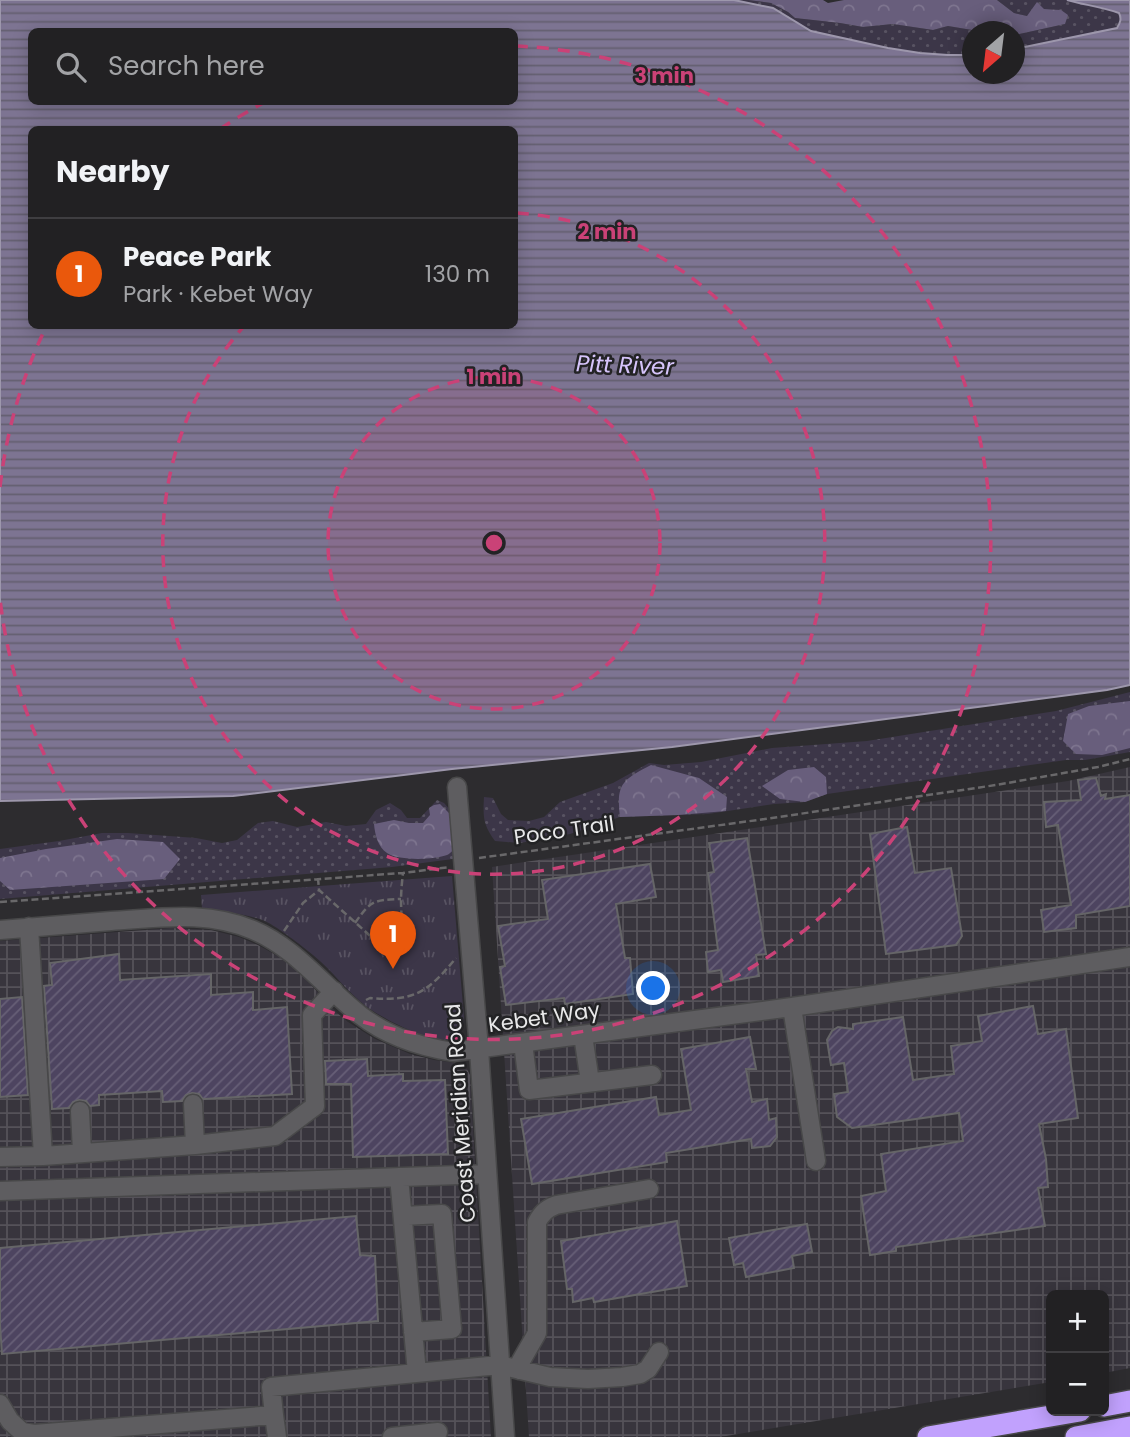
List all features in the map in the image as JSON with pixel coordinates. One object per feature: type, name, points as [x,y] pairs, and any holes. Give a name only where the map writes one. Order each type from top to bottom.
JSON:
[{"type":"highway","points":[[1109,1405],[1130,1401]]},
{"type":"highway","points":[[928,1437],[1051,1416]]},
{"type":"highway","points":[[1076,1437],[1130,1427]]},
{"type":"street","name":"Coast Meridian Road","points":[[457,787],[479,1049],[505,1437]]},
{"type":"street","name":"Kebet Way","points":[[0,930],[200,916],[230,921],[253,930],[290,951],[361,1016],[384,1030],[431,1049],[453,1052],[792,1007],[1130,957]]},
{"type":"street","points":[[29,928],[43,1156]]},
{"type":"street","points":[[0,1157],[195,1145],[275,1136],[315,1106],[312,1015],[334,991]]},
{"type":"street","points":[[792,1007],[816,1161]]},
{"type":"street","points":[[583,1035],[590,1083]]},
{"type":"street","points":[[523,1043],[529,1090],[652,1075]]},
{"type":"street","points":[[193,1104],[195,1145]]},
{"type":"street","points":[[80,1111],[82,1152]]},
{"type":"street","points":[[0,1191],[487,1174]]},
{"type":"street","points":[[400,1177],[417,1373]]},
{"type":"street","points":[[519,1370],[521,1360],[537,1333],[537,1222],[540,1216],[545,1210],[556,1205],[649,1189]]},
{"type":"street","points":[[403,1216],[442,1214],[453,1329],[413,1332]]},
{"type":"street","points":[[277,1437],[271,1387],[499,1365],[550,1377],[622,1377],[640,1374],[648,1369],[659,1352]]},
{"type":"street","points":[[0,1404],[10,1421],[22,1432],[34,1434],[274,1415]]},
{"type":"street","points":[[392,1437],[439,1432]]},
{"type":"path","name":"Poco Trail","points":[[0,902],[455,867],[464,861],[996,785],[1130,760]]},
{"type":"path","points":[[318,878],[319,890],[383,945],[393,944],[402,928],[403,873]]},
{"type":"path","points":[[276,942],[303,903],[319,890]]},
{"type":"path","points":[[355,923],[366,907],[373,903],[401,898]]},
{"type":"path","points":[[350,1006],[370,998],[398,999],[423,991],[440,977],[461,951],[471,951]]},
{"type":"shaded area","points":[[1130,767],[1130,1368],[1109,1372],[1109,1290],[1046,1290],[1046,1383],[720,1437],[529,1437],[492,867],[1068,781]]},
{"type":"shaded area","points":[[171,928],[211,930],[258,945],[299,972],[336,1012],[375,1039],[410,1054],[457,1063],[467,1069],[470,1075],[491,1437],[0,1437],[0,941]]},
{"type":"green space","points":[[734,0],[771,3],[795,18],[863,27],[894,24],[933,30],[948,26],[962,28],[962,55],[888,48],[811,31],[773,8]]},
{"type":"green space","points":[[748,0],[823,0],[828,3],[844,0],[997,0],[1014,13],[1027,16],[1037,2],[1044,9],[1061,10],[1068,15],[1065,24],[1025,33],[1025,21],[962,21],[962,28],[948,26],[933,30],[893,24],[863,27],[795,18],[771,3]]},
{"type":"green space","points":[[997,0],[1067,0],[1107,8],[1119,13],[1121,18],[1117,28],[1025,47],[1025,33],[1065,24],[1061,10],[1044,9],[1027,16],[1014,13]]},
{"type":"green space","points":[[1130,692],[1130,752],[827,794],[805,802],[708,814],[620,817],[570,834],[520,843],[495,841],[485,820],[484,797],[493,798],[501,814],[508,820],[529,821],[544,817],[560,802],[613,783],[649,763],[664,765],[701,762],[772,748],[867,741],[1056,711]]},
{"type":"green space","points":[[1130,701],[1130,748],[1102,755],[1076,754],[1063,741],[1068,714],[1089,706]]},
{"type":"green space","points":[[651,765],[699,778],[727,797],[726,811],[620,817],[619,797],[623,784]]},
{"type":"green space","points":[[814,767],[826,777],[827,794],[805,802],[780,799],[762,786],[788,770]]},
{"type":"green space","points":[[437,800],[451,811],[457,856],[453,859],[392,867],[0,899],[0,849],[102,833],[196,838],[222,843],[237,840],[258,823],[273,821],[297,827],[326,822],[346,826],[366,824],[376,810],[390,803],[407,818],[420,818]]},
{"type":"green space","points":[[440,804],[455,819],[455,848],[449,854],[417,859],[392,856],[381,847],[374,824],[394,820],[423,823],[430,815],[429,808]]},
{"type":"green space","points":[[117,839],[163,842],[180,859],[164,879],[10,890],[0,881],[0,858]]},
{"type":"green space","points":[[452,876],[464,1018],[459,1033],[451,1039],[442,1040],[420,1034],[375,1012],[313,955],[265,921],[202,908],[201,895]]},
{"type":"water","name":"Pitt River","points":[[0,0],[734,0],[773,8],[811,31],[888,48],[962,55],[962,84],[1025,84],[1025,47],[1117,28],[1119,24],[1119,13],[1067,0],[1130,0],[1130,685],[672,747],[452,769],[233,796],[0,801]]},
{"type":"building","points":[[1096,778],[1101,796],[1106,794],[1105,799],[1130,795],[1130,906],[1076,915],[1076,928],[1044,932],[1041,910],[1071,905],[1058,825],[1046,827],[1044,802],[1081,800],[1078,780]]},
{"type":"building","points":[[907,827],[915,873],[951,868],[962,936],[956,945],[886,954],[870,834]]},
{"type":"building","points":[[747,838],[766,954],[756,955],[759,976],[723,982],[721,970],[708,972],[706,952],[718,950],[708,873],[714,872],[709,843]]},
{"type":"building","points":[[650,864],[656,897],[616,904],[625,958],[630,958],[633,994],[565,1004],[564,998],[506,1005],[500,967],[505,966],[498,926],[548,919],[542,880]]},
{"type":"building","points":[[119,954],[120,980],[211,974],[211,995],[253,992],[253,1010],[287,1007],[292,1094],[203,1099],[199,1094],[192,1093],[186,1095],[182,1101],[163,1102],[162,1091],[99,1095],[99,1105],[90,1106],[86,1101],[79,1100],[73,1102],[69,1108],[52,1109],[44,986],[52,985],[50,963]]},
{"type":"building","points":[[22,997],[28,1095],[0,1097],[0,999]]},
{"type":"building","points":[[1033,1006],[1038,1034],[1066,1029],[1078,1118],[1039,1124],[1048,1187],[1038,1188],[1045,1226],[896,1247],[896,1251],[870,1255],[861,1196],[886,1191],[881,1154],[963,1141],[959,1113],[852,1128],[837,1117],[834,1094],[848,1092],[844,1063],[831,1065],[827,1040],[832,1031],[838,1027],[853,1029],[853,1024],[903,1017],[913,1080],[954,1074],[951,1046],[982,1041],[978,1016]]},
{"type":"building","points":[[750,1037],[756,1069],[746,1069],[752,1102],[767,1099],[769,1120],[776,1118],[777,1137],[770,1146],[752,1148],[751,1139],[666,1153],[667,1162],[532,1184],[521,1119],[656,1097],[659,1115],[691,1110],[681,1049]]},
{"type":"building","points":[[367,1059],[368,1076],[403,1074],[403,1081],[445,1080],[448,1154],[353,1157],[351,1084],[326,1084],[325,1061]]},
{"type":"building","points":[[356,1216],[360,1255],[375,1256],[378,1321],[2,1354],[0,1248]]},
{"type":"building","points":[[677,1221],[687,1286],[594,1302],[593,1298],[573,1302],[572,1289],[567,1289],[561,1241]]},
{"type":"building","points":[[807,1224],[812,1252],[792,1256],[794,1268],[746,1277],[743,1263],[734,1265],[729,1238]]},
{"type":"place","name":"Peace Park","points":[[393,969]]}]
